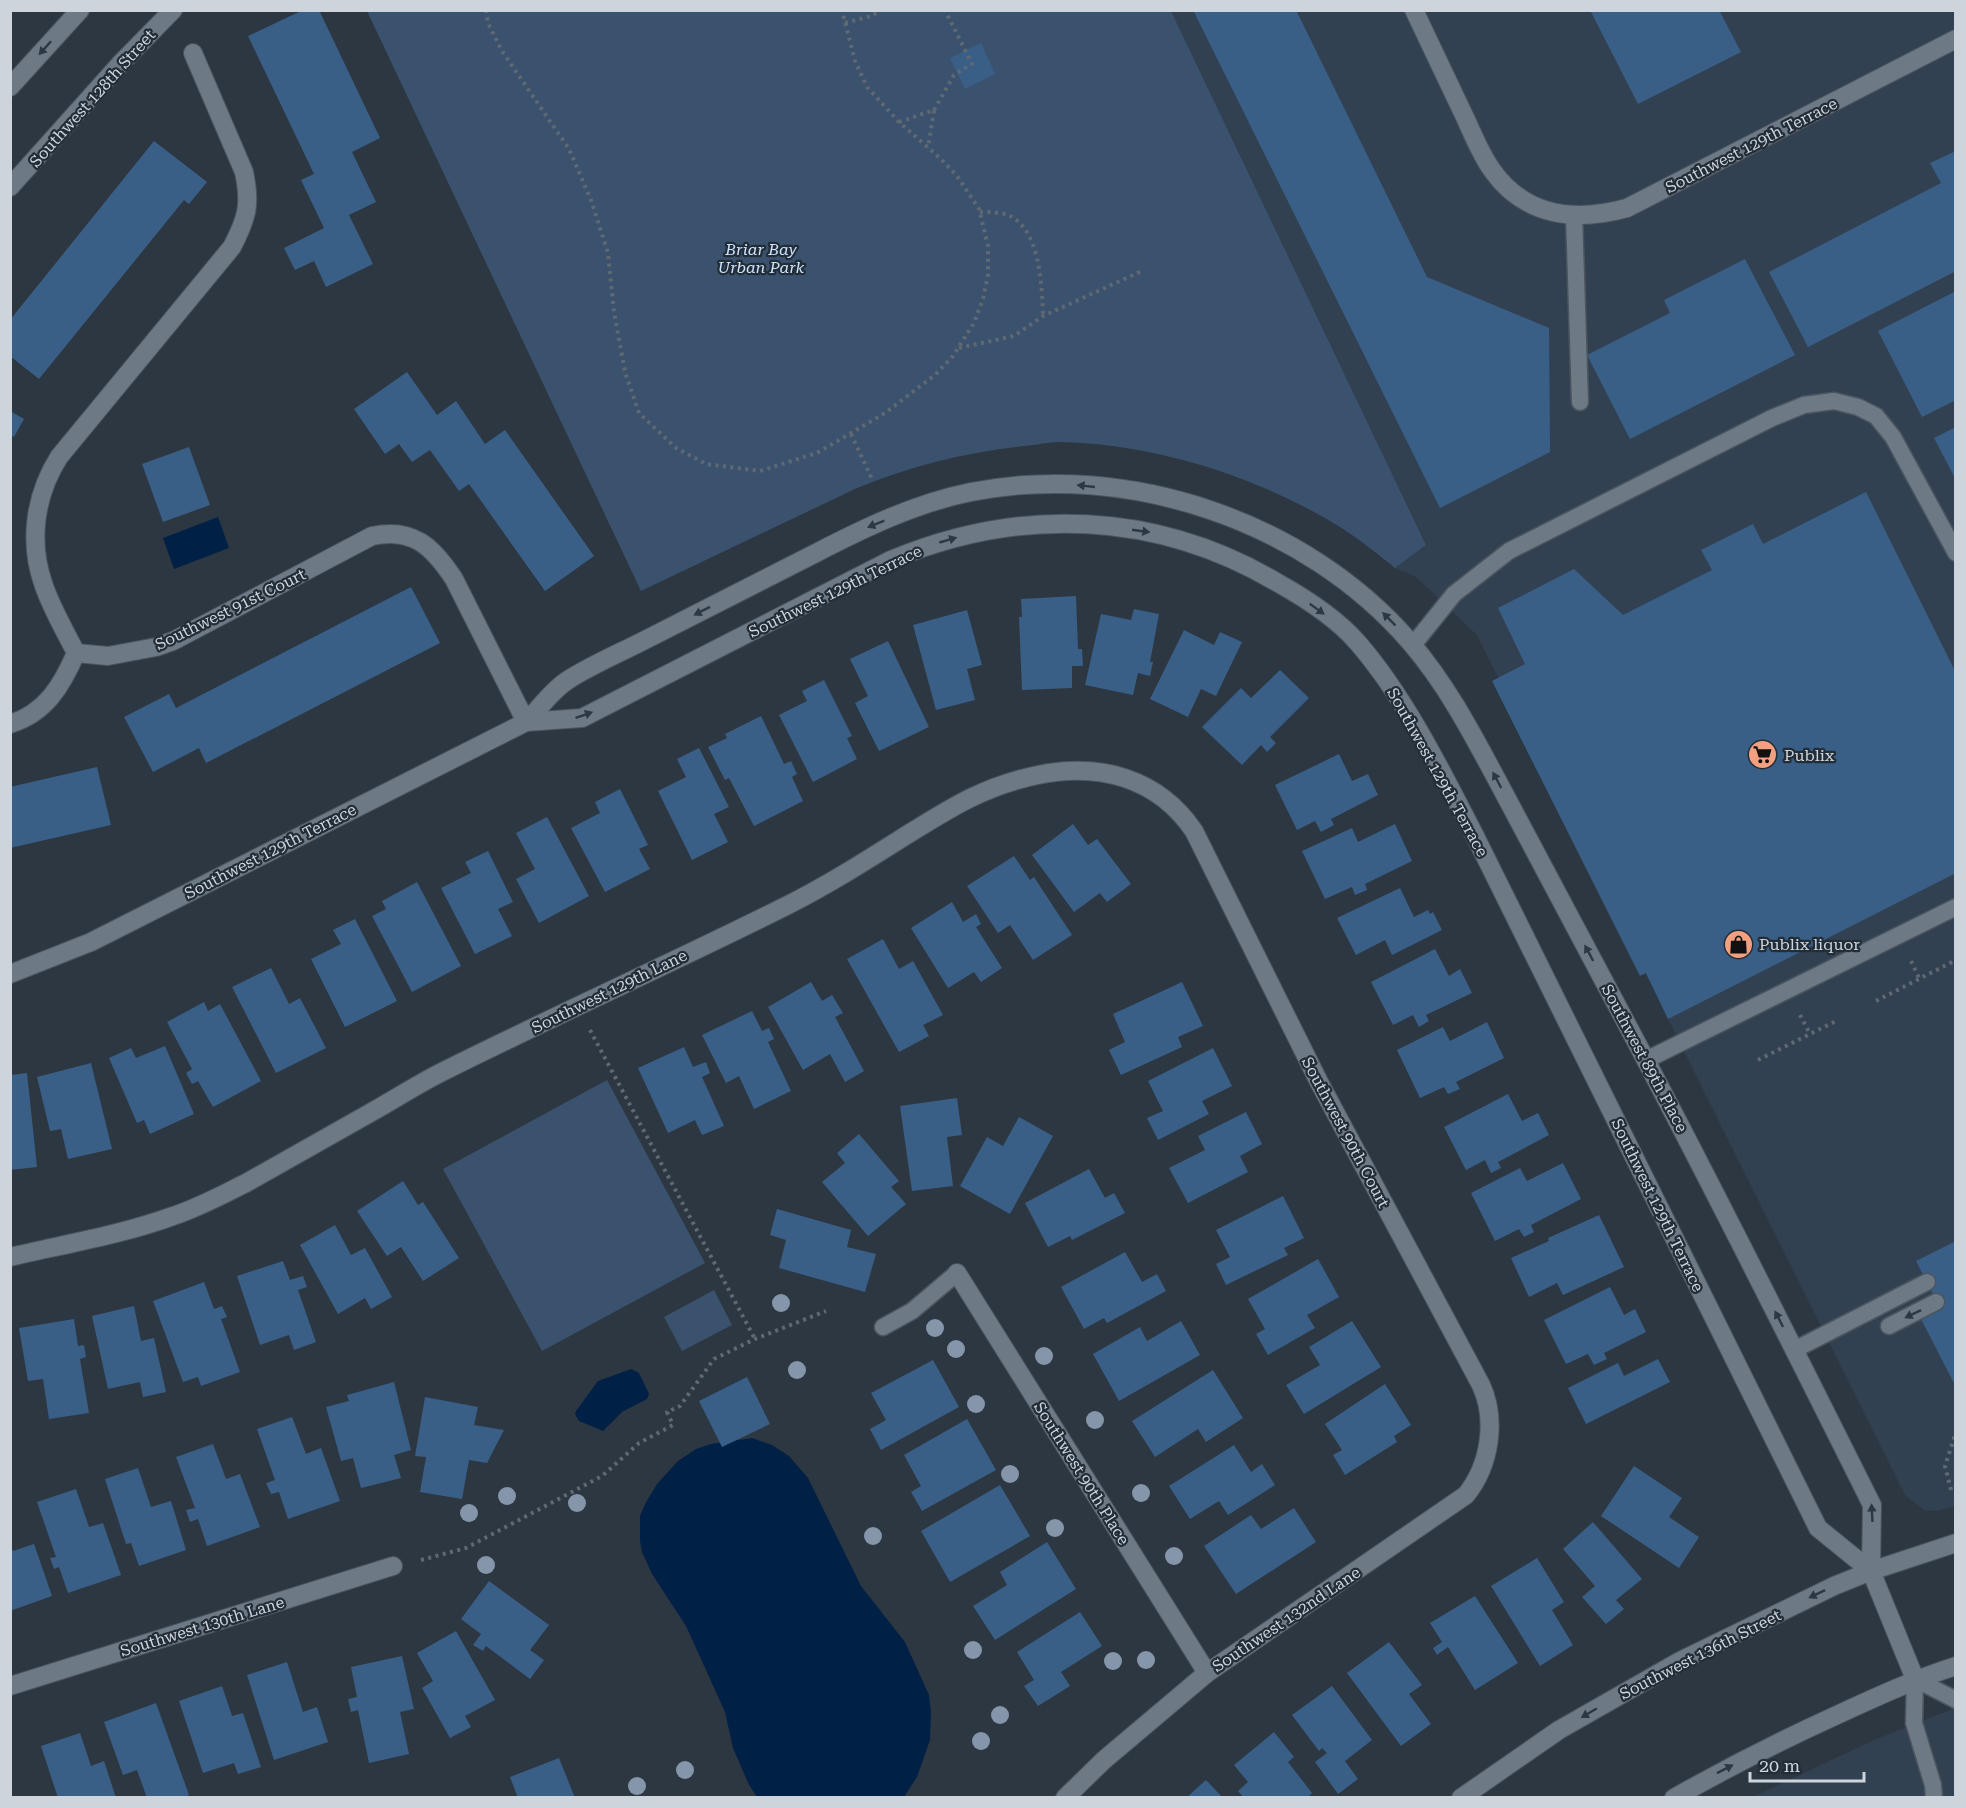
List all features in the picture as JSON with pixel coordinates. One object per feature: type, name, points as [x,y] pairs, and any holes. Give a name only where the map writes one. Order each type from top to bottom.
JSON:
[{"type":"street","points":[[10,87],[80,10]]},
{"type":"street","name":"Southwest 128th Street","points":[[10,187],[121,63],[173,10]]},
{"type":"street","name":"Southwest 129th Terrace","points":[[1414,10],[1492,171],[1517,196],[1538,208],[1556,213],[1574,214],[1602,214],[1627,208],[1956,39]]},
{"type":"street","points":[[10,724],[38,710],[53,696],[67,674],[76,653],[50,602],[39,567],[36,519],[39,499],[45,483],[59,457],[232,247],[246,216],[247,190],[244,172],[193,53]]},
{"type":"street","name":"Southwest 129th Terrace","points":[[10,974],[91,942],[526,723],[564,682],[845,538],[933,502],[1004,487],[1075,485],[1135,492],[1169,499],[1245,523]]},
{"type":"street","name":"Southwest 129th Terrace","points":[[526,723],[582,718],[891,560],[923,547],[977,532],[1037,524],[1069,523],[1151,532],[1218,552],[1251,567],[1291,590],[1324,613],[1356,641],[1384,676],[1417,730],[1448,783],[1477,840],[1818,1528],[1871,1571]]},
{"type":"street","name":"Southwest 89th Place","points":[[1245,523],[1299,550],[1368,598],[1413,645],[1462,715],[1646,1060],[1872,1505],[1871,1571],[1915,1679]]},
{"type":"street","name":"Southwest 91st Court","points":[[76,653],[108,656],[156,647],[372,537],[393,534],[406,536],[428,547],[445,566],[458,587],[526,723]]},
{"type":"street","name":"Southwest 129th Lane","points":[[10,1257],[151,1224],[215,1198],[246,1183],[439,1074],[576,1005],[808,895],[960,802],[991,787],[1049,773],[1068,771],[1115,774],[1138,782],[1159,795],[1176,808],[1194,831]]},
{"type":"street","name":"Southwest 90th Court","points":[[1194,831],[1319,1082],[1481,1385],[1489,1409],[1489,1435]]},
{"type":"street","name":"Southwest 90th Place","points":[[957,1274],[1207,1673]]},
{"type":"street","name":"Southwest 132nd Lane","points":[[1065,1797],[1104,1760],[1207,1673],[1466,1496],[1477,1482],[1483,1468],[1489,1435]]},
{"type":"street","name":"Southwest 136th Street","points":[[1461,1797],[1559,1730],[1680,1661],[1834,1586],[1871,1571],[1956,1543]]},
{"type":"street","name":"Southwest 130th Lane","points":[[10,1686],[393,1566]]},
{"type":"street","points":[[1674,1797],[1742,1761],[1915,1679],[1956,1666]]},
{"type":"lane","points":[[1574,214],[1580,402]]},
{"type":"lane","points":[[1413,645],[1454,594],[1509,551],[1761,423],[1804,405],[1834,401],[1858,407],[1876,416],[1899,447],[1956,553]]},
{"type":"lane","points":[[1646,1060],[1956,907]]},
{"type":"lane","points":[[883,1327],[912,1311],[957,1274]]},
{"type":"lane","points":[[1794,1350],[1927,1282]]},
{"type":"lane","points":[[1888,1326],[1936,1302]]},
{"type":"lane","points":[[1934,1797],[1933,1785],[1914,1723],[1915,1679],[1956,1700]]},
{"type":"path","points":[[486,10],[488,23],[502,51],[568,149],[591,200],[608,254],[614,312],[625,372],[639,413],[676,448],[706,464],[760,471],[817,453],[885,412],[935,375],[959,348],[974,323],[983,299],[988,274],[988,246],[980,212],[970,193],[940,158],[899,122],[867,87],[855,61],[842,10]]},
{"type":"path","points":[[845,23],[871,16],[882,10]]},
{"type":"path","points":[[928,149],[934,110],[954,75],[972,64],[945,10]]},
{"type":"path","points":[[899,122],[934,110]]},
{"type":"path","points":[[980,212],[995,212],[1008,216],[1021,224],[1029,236],[1042,284],[1043,316]]},
{"type":"path","points":[[959,348],[1014,336],[1043,316],[1142,271]]},
{"type":"path","points":[[851,434],[872,479]]},
{"type":"path","points":[[1908,955],[1920,979]]},
{"type":"path","points":[[1876,1001],[1956,960]]},
{"type":"path","points":[[1797,1009],[1810,1034]]},
{"type":"path","points":[[1758,1060],[1836,1021]]},
{"type":"path","points":[[586,1024],[755,1339]]},
{"type":"path","points":[[393,1566],[466,1548],[602,1476],[639,1443],[673,1425],[668,1412],[680,1406],[714,1359],[755,1339],[826,1311]]},
{"type":"path","points":[[1952,1490],[1945,1466],[1956,1432]]},
{"type":"shaded area","points":[[1171,11],[1955,11],[1955,1506],[1936,1511],[1924,1510],[1905,1495],[1477,635],[1415,576],[1395,568],[1426,545]]},
{"type":"shaded area","points":[[218,517],[229,548],[174,569],[163,538]]},
{"type":"shaded area","points":[[631,1369],[639,1373],[649,1394],[647,1399],[622,1412],[603,1431],[579,1421],[575,1414],[576,1411],[598,1381]]},
{"type":"shaded area","points":[[752,1438],[772,1445],[789,1456],[808,1478],[861,1586],[905,1642],[929,1695],[930,1740],[917,1777],[904,1797],[757,1797],[749,1785],[733,1748],[725,1712],[686,1626],[652,1574],[642,1552],[640,1516],[657,1484],[678,1461],[696,1449],[711,1444]]},
{"type":"shaded area","points":[[1955,1708],[1955,1797],[1751,1798],[1874,1740]]},
{"type":"green space","name":"Briar Bay Urban Park","points":[[367,11],[1171,11],[1426,545],[1395,568],[1343,529],[1263,487],[1163,455],[1129,448],[1056,442],[960,456],[877,480],[641,591]]},
{"type":"green space","points":[[607,1080],[705,1263],[542,1351],[443,1169]]},
{"type":"green space","points":[[714,1290],[732,1325],[682,1351],[664,1317]]},
{"type":"building","points":[[303,10],[319,10],[380,138],[352,152],[376,202],[349,215],[373,264],[326,287],[314,261],[295,270],[284,248],[324,228],[301,180],[314,174],[248,36]]},
{"type":"building","points":[[1193,10],[1296,10],[1427,277],[1549,328],[1550,452],[1440,508]]},
{"type":"building","points":[[1590,10],[1719,10],[1741,52],[1638,104]]},
{"type":"building","points":[[981,43],[995,74],[965,89],[950,58]]},
{"type":"building","points":[[154,141],[207,182],[189,204],[184,200],[39,379],[10,356],[10,320]]},
{"type":"building","points":[[1956,151],[1956,271],[1808,347],[1769,272],[1941,183],[1930,163]]},
{"type":"building","points":[[1745,259],[1795,355],[1630,439],[1587,355],[1670,313],[1664,300]]},
{"type":"building","points":[[1956,291],[1956,400],[1922,417],[1878,331]]},
{"type":"building","points":[[407,372],[437,415],[456,401],[485,444],[505,430],[594,556],[545,591],[469,484],[459,491],[430,450],[412,462],[399,444],[385,454],[354,409]]},
{"type":"building","points":[[10,411],[24,419],[14,437],[10,435]]},
{"type":"building","points":[[1956,427],[1956,480],[1934,438]]},
{"type":"building","points":[[189,447],[210,505],[163,522],[142,464]]},
{"type":"building","points":[[1866,492],[1956,673],[1956,873],[1668,1019],[1646,973],[1640,976],[1492,681],[1525,664],[1498,608],[1574,569],[1623,615],[1712,570],[1701,550],[1753,524],[1763,544]]},
{"type":"building","points":[[411,587],[440,643],[206,763],[199,748],[153,772],[124,717],[169,694],[176,708]]},
{"type":"building","points":[[1076,596],[1078,649],[1082,649],[1083,666],[1072,666],[1072,688],[1022,690],[1019,617],[1022,617],[1021,599]]},
{"type":"building","points":[[1134,609],[1159,614],[1150,662],[1153,662],[1150,676],[1138,673],[1133,695],[1085,685],[1101,614],[1131,620]]},
{"type":"building","points":[[967,610],[982,665],[967,669],[975,700],[936,710],[913,625]]},
{"type":"building","points":[[1184,630],[1214,645],[1220,632],[1242,642],[1216,696],[1201,689],[1188,717],[1150,699]]},
{"type":"building","points":[[888,641],[929,727],[879,751],[855,703],[868,696],[850,659]]},
{"type":"building","points":[[1280,670],[1309,698],[1270,737],[1276,743],[1267,752],[1261,745],[1242,765],[1202,727],[1241,688],[1251,698]]},
{"type":"building","points":[[824,680],[852,736],[847,738],[857,759],[813,782],[779,715],[807,701],[802,691]]},
{"type":"building","points":[[761,716],[784,764],[791,761],[797,774],[792,777],[803,801],[754,826],[729,778],[725,780],[708,747],[727,738],[725,734]]},
{"type":"building","points":[[699,748],[729,807],[714,814],[728,842],[692,860],[658,791],[686,777],[677,759]]},
{"type":"building","points":[[1339,754],[1352,781],[1368,774],[1378,795],[1331,819],[1334,825],[1321,832],[1315,821],[1297,830],[1275,785]]},
{"type":"building","points":[[97,767],[111,825],[10,848],[10,787]]},
{"type":"building","points":[[620,789],[648,845],[639,849],[650,869],[605,892],[571,828],[600,813],[595,802]]},
{"type":"building","points":[[547,817],[589,896],[539,923],[516,879],[535,869],[516,833]]},
{"type":"building","points":[[1073,824],[1088,845],[1097,839],[1131,884],[1107,902],[1100,893],[1074,912],[1032,855]]},
{"type":"building","points":[[1395,824],[1412,861],[1365,884],[1367,890],[1355,895],[1352,887],[1325,899],[1302,851],[1352,828],[1358,842]]},
{"type":"building","points":[[488,851],[513,902],[498,909],[512,936],[475,954],[441,888],[471,873],[465,862]]},
{"type":"building","points":[[1014,856],[1030,880],[1034,877],[1072,935],[1033,960],[1010,925],[998,933],[967,886]]},
{"type":"building","points":[[417,882],[461,966],[412,992],[372,916],[386,909],[382,901]]},
{"type":"building","points":[[1400,888],[1414,917],[1428,910],[1430,914],[1433,912],[1442,930],[1392,955],[1385,940],[1356,955],[1337,918]]},
{"type":"building","points":[[952,902],[963,922],[976,914],[981,924],[976,927],[1002,968],[981,982],[974,972],[948,988],[911,928]]},
{"type":"building","points":[[355,919],[397,1001],[345,1027],[311,959],[341,944],[333,930]]},
{"type":"building","points":[[883,939],[899,969],[913,961],[943,1015],[923,1025],[929,1036],[899,1052],[847,959]]},
{"type":"building","points":[[1435,949],[1449,976],[1460,969],[1472,993],[1426,1015],[1429,1021],[1419,1027],[1413,1015],[1393,1025],[1371,982]]},
{"type":"building","points":[[271,968],[289,1004],[300,998],[326,1048],[276,1073],[232,987]]},
{"type":"building","points":[[811,982],[822,1001],[832,995],[843,1013],[835,1017],[864,1071],[845,1082],[830,1054],[803,1070],[768,1007]]},
{"type":"building","points":[[1182,982],[1203,1026],[1178,1037],[1182,1047],[1121,1075],[1109,1050],[1125,1042],[1113,1014]]},
{"type":"building","points":[[204,1002],[208,1011],[220,1004],[261,1081],[213,1107],[198,1081],[192,1084],[186,1073],[192,1069],[167,1022]]},
{"type":"building","points":[[752,1011],[762,1031],[769,1028],[774,1039],[768,1042],[791,1091],[754,1109],[739,1076],[726,1083],[702,1035]]},
{"type":"building","points":[[1487,1022],[1504,1058],[1456,1082],[1460,1089],[1448,1094],[1444,1087],[1420,1098],[1397,1050],[1443,1027],[1450,1041]]},
{"type":"building","points":[[165,1046],[194,1114],[150,1134],[144,1120],[137,1123],[109,1058],[131,1048],[136,1058]]},
{"type":"building","points":[[684,1047],[693,1067],[706,1062],[710,1073],[702,1077],[724,1126],[702,1135],[695,1120],[668,1133],[638,1068]]},
{"type":"building","points":[[1213,1048],[1232,1086],[1202,1101],[1209,1114],[1158,1140],[1147,1118],[1163,1111],[1148,1081]]},
{"type":"building","points":[[91,1063],[112,1149],[68,1159],[61,1129],[50,1131],[37,1077]]},
{"type":"building","points":[[27,1073],[37,1167],[10,1170],[10,1075]]},
{"type":"building","points":[[1508,1094],[1522,1121],[1538,1113],[1549,1135],[1498,1162],[1501,1168],[1491,1173],[1485,1160],[1466,1170],[1444,1127]]},
{"type":"building","points":[[957,1098],[962,1135],[947,1137],[953,1186],[912,1191],[900,1106]]},
{"type":"building","points":[[1246,1112],[1262,1144],[1240,1156],[1248,1172],[1188,1203],[1169,1168],[1205,1150],[1198,1136]]},
{"type":"building","points":[[1019,1117],[1053,1136],[1010,1214],[960,1186],[987,1137],[1003,1146]]},
{"type":"building","points":[[859,1134],[899,1181],[891,1187],[906,1204],[868,1236],[822,1182],[845,1163],[837,1153]]},
{"type":"building","points":[[1563,1163],[1581,1199],[1531,1225],[1534,1232],[1524,1237],[1519,1229],[1495,1241],[1471,1193],[1520,1168],[1527,1181]]},
{"type":"building","points":[[1089,1169],[1105,1198],[1114,1193],[1125,1213],[1072,1240],[1070,1236],[1048,1247],[1025,1203]]},
{"type":"building","points":[[403,1181],[418,1205],[423,1202],[459,1258],[423,1281],[401,1247],[387,1256],[357,1211]]},
{"type":"building","points":[[1283,1196],[1304,1238],[1284,1248],[1288,1255],[1226,1285],[1216,1264],[1230,1257],[1216,1230]]},
{"type":"building","points":[[777,1209],[851,1230],[847,1247],[876,1254],[865,1292],[779,1268],[786,1240],[770,1235]]},
{"type":"building","points":[[1599,1215],[1624,1267],[1563,1295],[1557,1283],[1529,1297],[1511,1258]]},
{"type":"building","points":[[335,1225],[351,1255],[365,1248],[392,1297],[371,1309],[365,1298],[338,1314],[300,1245]]},
{"type":"building","points":[[1956,1241],[1956,1387],[1921,1319],[1941,1310],[1916,1261]]},
{"type":"building","points":[[1125,1252],[1142,1282],[1157,1274],[1166,1291],[1107,1323],[1104,1318],[1084,1329],[1061,1287]]},
{"type":"building","points":[[1318,1259],[1339,1297],[1307,1315],[1315,1328],[1268,1355],[1256,1334],[1265,1329],[1248,1299]]},
{"type":"building","points":[[283,1261],[290,1280],[303,1276],[307,1287],[298,1290],[316,1342],[294,1350],[289,1335],[260,1345],[237,1276]]},
{"type":"building","points":[[204,1282],[214,1309],[222,1306],[227,1317],[221,1319],[240,1372],[201,1386],[198,1377],[183,1382],[153,1301]]},
{"type":"building","points":[[1610,1287],[1624,1315],[1635,1309],[1646,1332],[1604,1353],[1607,1359],[1594,1365],[1588,1354],[1566,1364],[1544,1320]]},
{"type":"building","points":[[134,1306],[141,1341],[154,1338],[166,1392],[143,1397],[140,1382],[108,1389],[92,1316]]},
{"type":"building","points":[[74,1319],[78,1346],[84,1345],[86,1357],[80,1359],[89,1413],[49,1419],[43,1379],[28,1381],[19,1328]]},
{"type":"building","points":[[1181,1321],[1200,1355],[1119,1401],[1093,1354],[1140,1327],[1147,1341]]},
{"type":"building","points":[[1352,1321],[1381,1367],[1304,1414],[1286,1385],[1320,1365],[1309,1347]]},
{"type":"building","points":[[1658,1359],[1670,1382],[1586,1424],[1568,1388],[1618,1363],[1624,1376]]},
{"type":"building","points":[[933,1360],[959,1407],[881,1450],[870,1429],[886,1420],[871,1393]]},
{"type":"building","points":[[1213,1370],[1243,1418],[1206,1442],[1198,1429],[1155,1457],[1132,1421]]},
{"type":"building","points":[[747,1377],[770,1424],[722,1447],[699,1401]]},
{"type":"building","points":[[394,1382],[411,1450],[394,1455],[401,1478],[361,1488],[353,1458],[341,1461],[326,1407],[349,1401],[347,1395]]},
{"type":"building","points":[[1385,1384],[1411,1425],[1394,1436],[1397,1442],[1345,1475],[1333,1455],[1342,1450],[1325,1424]]},
{"type":"building","points":[[425,1397],[478,1407],[474,1425],[504,1430],[487,1463],[469,1460],[462,1499],[420,1492],[426,1457],[415,1456]]},
{"type":"building","points":[[292,1417],[306,1454],[321,1448],[340,1501],[288,1519],[279,1492],[271,1494],[266,1483],[275,1480],[257,1429]]},
{"type":"building","points":[[967,1419],[996,1470],[922,1511],[911,1492],[921,1486],[904,1455]]},
{"type":"building","points":[[213,1444],[226,1479],[240,1474],[260,1527],[207,1546],[198,1519],[190,1522],[186,1510],[195,1508],[176,1457]]},
{"type":"building","points":[[1234,1445],[1251,1472],[1262,1464],[1275,1485],[1228,1515],[1219,1501],[1190,1519],[1169,1486]]},
{"type":"building","points":[[1634,1466],[1682,1498],[1669,1517],[1699,1537],[1679,1568],[1601,1516]]},
{"type":"building","points":[[138,1468],[151,1507],[171,1501],[186,1550],[139,1566],[131,1543],[126,1544],[105,1479]]},
{"type":"building","points":[[1000,1485],[1030,1536],[950,1582],[921,1531]]},
{"type":"building","points":[[76,1489],[89,1527],[103,1523],[121,1575],[68,1593],[59,1567],[54,1569],[50,1558],[56,1557],[37,1502]]},
{"type":"building","points":[[1294,1508],[1316,1542],[1236,1594],[1204,1546],[1251,1515],[1261,1529]]},
{"type":"building","points":[[1593,1522],[1642,1579],[1616,1600],[1624,1609],[1606,1624],[1582,1597],[1595,1586],[1563,1549]]},
{"type":"building","points":[[1047,1542],[1076,1589],[995,1640],[973,1606],[1007,1585],[1000,1572]]},
{"type":"building","points":[[34,1544],[52,1596],[10,1611],[10,1545],[13,1551]]},
{"type":"building","points":[[1537,1558],[1564,1602],[1552,1610],[1573,1645],[1540,1666],[1491,1586]]},
{"type":"building","points":[[489,1581],[549,1625],[530,1650],[544,1660],[530,1679],[486,1646],[483,1651],[473,1645],[481,1634],[461,1619]]},
{"type":"building","points":[[1475,1596],[1518,1663],[1475,1690],[1448,1647],[1437,1655],[1433,1648],[1442,1642],[1430,1623]]},
{"type":"building","points":[[1080,1612],[1102,1646],[1061,1672],[1070,1686],[1038,1706],[1024,1686],[1034,1680],[1017,1652]]},
{"type":"building","points":[[456,1631],[495,1700],[465,1716],[471,1727],[450,1738],[422,1688],[433,1681],[417,1653]]},
{"type":"building","points":[[1389,1642],[1422,1685],[1409,1694],[1431,1724],[1401,1746],[1347,1673]]},
{"type":"building","points":[[402,1656],[414,1709],[400,1712],[409,1754],[369,1763],[358,1710],[351,1712],[348,1699],[357,1697],[351,1667]]},
{"type":"building","points":[[287,1662],[303,1712],[317,1707],[328,1742],[274,1760],[247,1675]]},
{"type":"building","points":[[222,1686],[232,1716],[243,1713],[261,1767],[238,1774],[234,1763],[203,1773],[179,1701]]},
{"type":"building","points":[[1332,1686],[1372,1740],[1345,1761],[1358,1779],[1338,1794],[1315,1762],[1327,1753],[1322,1748],[1319,1751],[1292,1715]]},
{"type":"building","points":[[156,1703],[189,1795],[183,1798],[147,1798],[137,1770],[123,1775],[104,1722]]},
{"type":"building","points":[[1274,1732],[1294,1757],[1288,1762],[1312,1793],[1307,1798],[1244,1798],[1238,1791],[1248,1782],[1234,1765]]},
{"type":"building","points":[[80,1733],[91,1766],[104,1761],[116,1798],[58,1798],[41,1746]]},
{"type":"building","points":[[559,1758],[575,1798],[518,1798],[510,1777]]},
{"type":"building","points":[[1206,1780],[1223,1798],[1186,1798]]},
{"type":"place","name":"Publix","points":[[1763,755]]},
{"type":"place","name":"Publix liquor","points":[[1738,944]]}]
